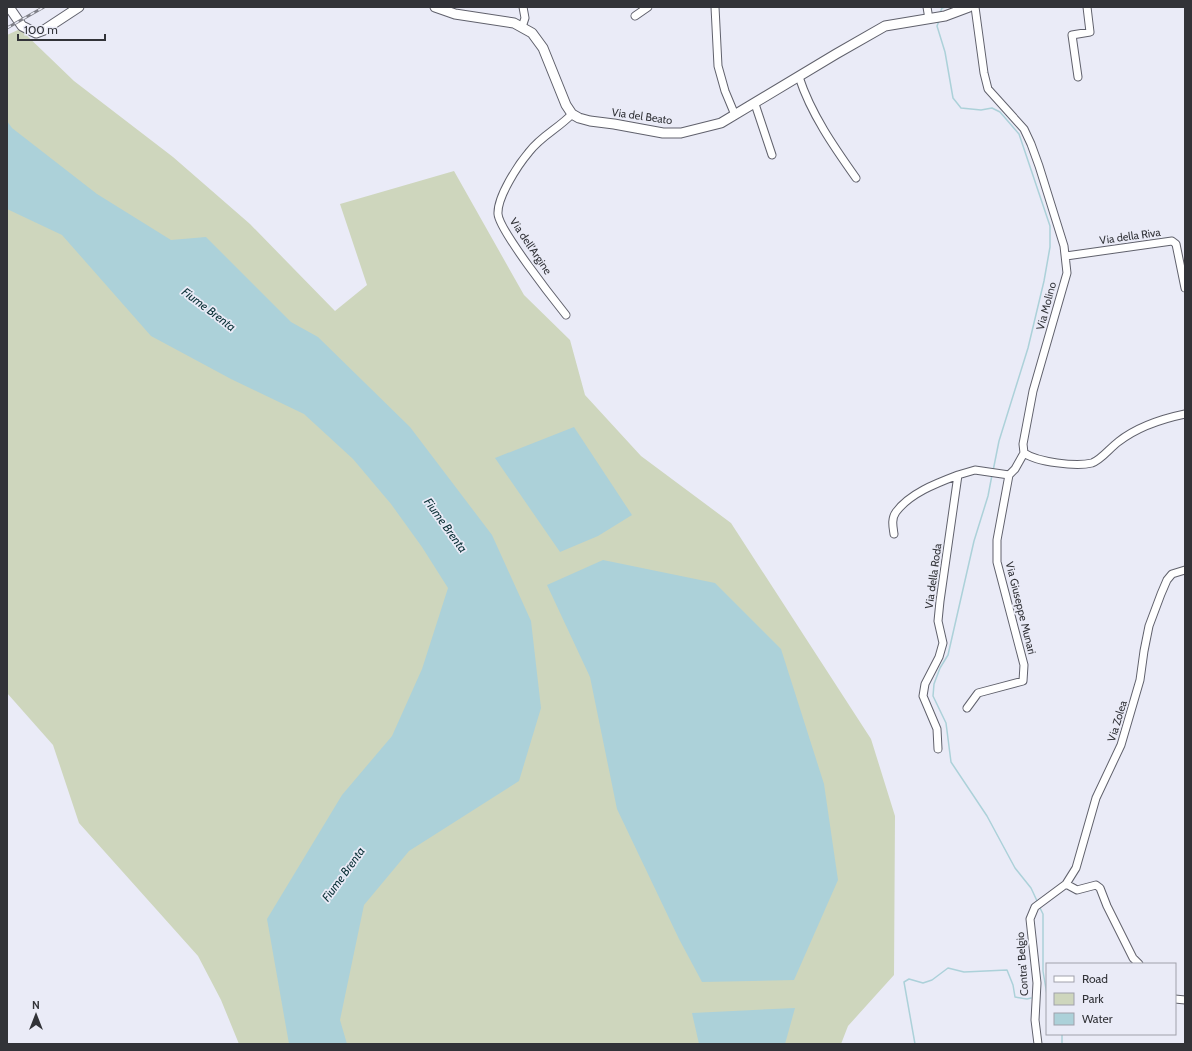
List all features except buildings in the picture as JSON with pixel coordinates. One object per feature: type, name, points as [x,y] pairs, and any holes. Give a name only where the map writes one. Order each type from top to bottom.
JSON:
[{"type":"street","points":[[9,7],[22,26],[36,33],[44,30],[79,7]]},
{"type":"street","points":[[435,7],[455,14],[514,23],[532,33],[543,48],[566,105],[572,114]]},
{"type":"street","points":[[522,27],[525,18],[523,7]]},
{"type":"street","points":[[635,16],[648,7]]},
{"type":"street","points":[[716,7],[718,66],[725,91],[735,115]]},
{"type":"street","points":[[928,7],[932,18]]},
{"type":"street","name":"Via del Beato","points":[[572,114],[590,121],[663,133],[680,133],[721,123],[755,104],[842,50],[885,26],[945,16],[969,7]]},
{"type":"street","name":"Via Molino","points":[[976,7],[988,89],[1024,129],[1039,166],[1066,256],[1066,273],[1028,412],[1023,444],[1024,453]]},
{"type":"street","points":[[1078,77],[1072,35],[1090,32],[1086,7]]},
{"type":"street","points":[[799,77],[805,96],[832,144],[856,178]]},
{"type":"street","points":[[755,104],[772,155]]},
{"type":"street","name":"Via dell'Argine","points":[[566,315],[507,234],[498,214],[499,206],[504,193],[529,152],[542,138],[572,114]]},
{"type":"street","name":"Via della Riva","points":[[1066,256],[1172,241],[1176,244],[1185,288]]},
{"type":"street","points":[[894,534],[892,523],[896,513],[900,509],[923,490],[958,475],[975,470],[1009,475],[1015,469],[1024,453],[1038,459],[1074,465],[1093,463],[1130,434],[1167,418],[1185,414]]},
{"type":"street","name":"Via della Roda","points":[[938,749],[937,729],[923,696],[925,684],[939,657],[943,643],[938,621],[958,475]]},
{"type":"street","name":"Via Giuseppe Munari","points":[[966,708],[978,693],[1023,681],[1025,675],[997,562],[997,540],[1009,475]]},
{"type":"street","name":"Via Zolea","points":[[1035,907],[1066,884],[1076,868],[1096,798],[1121,745],[1140,680],[1149,626],[1167,580],[1177,571],[1185,570]]},
{"type":"street","points":[[1066,884],[1077,890],[1096,885],[1100,888],[1110,912],[1133,958],[1137,963]]},
{"type":"street","name":"Contra' Belgio","points":[[1035,907],[1030,919],[1037,984],[1035,1020],[1038,1044]]},
{"type":"green space","points":[[20,29],[74,81],[173,157],[250,224],[335,311],[367,285],[340,204],[454,171],[524,295],[570,340],[585,395],[641,456],[731,523],[871,739],[895,816],[894,975],[848,1026],[841,1044],[239,1044],[221,1000],[198,956],[79,823],[53,745],[7,693],[7,35]]},
{"type":"water","name":"Fiume Brenta","points":[[7,121],[12,128],[97,194],[171,240],[206,237],[291,322],[318,337],[410,427],[492,535],[531,621],[541,708],[519,781],[409,851],[364,905],[340,1020],[347,1044],[289,1044],[267,919],[342,795],[392,736],[422,669],[448,588],[422,547],[391,504],[353,459],[304,414],[231,379],[151,336],[62,235],[7,209]]},
{"type":"water","points":[[574,427],[632,515],[598,536],[560,552],[495,458]]},
{"type":"water","points":[[603,560],[715,583],[781,649],[824,784],[838,880],[794,980],[702,982],[679,939],[617,809],[590,677],[547,585]]},
{"type":"water","points":[[795,1008],[785,1044],[699,1044],[692,1013]]},
{"type":"waterway","points":[[940,13],[942,8],[946,7]]},
{"type":"waterway","points":[[939,21],[937,26],[945,52],[953,98],[961,108],[981,110],[992,108],[1000,112],[1019,134],[1050,226],[1050,247],[1044,281],[1028,348],[999,441],[993,471]]},
{"type":"waterway","points":[[992,475],[988,496],[974,541],[948,655],[940,668],[934,684],[933,696],[946,723],[951,762],[987,816],[1015,868],[1031,888],[1038,903]]},
{"type":"waterway","points":[[1039,906],[1043,914],[1043,971],[1046,989]]},
{"type":"waterway","points":[[915,1044],[904,982],[909,979],[923,983],[932,980],[948,968],[964,972],[1007,970],[1013,985],[1015,997],[1027,999],[1031,998]]},
{"type":"waterway","points":[[1062,1035],[1062,1044]]},
{"type":"railway","points":[[7,28],[44,7]]}]
